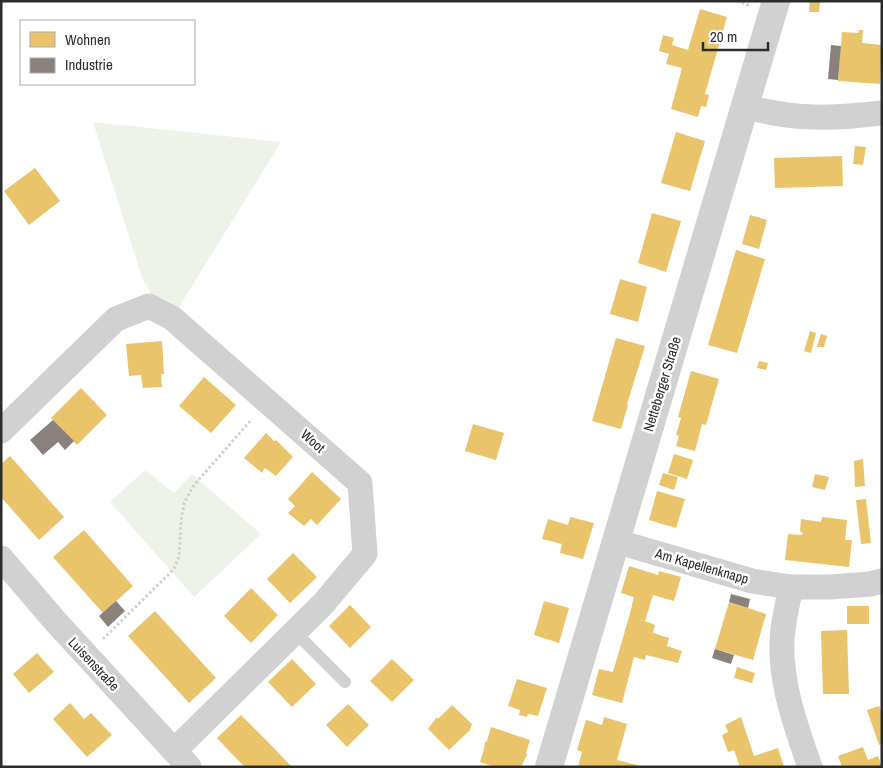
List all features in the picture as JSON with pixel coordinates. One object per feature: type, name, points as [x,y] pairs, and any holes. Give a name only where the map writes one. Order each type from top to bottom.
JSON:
[{"type":"street","name":"Netteberger Straße","points":[[549,767],[776,1]]},
{"type":"street","points":[[744,106],[767,113],[806,118],[842,118],[882,113]]},
{"type":"street","name":"Woot","points":[[1,431],[116,319],[149,306],[172,318],[360,483],[365,554],[323,604],[294,632],[182,759]]},
{"type":"street","name":"Am Kapellenknapp","points":[[615,541],[752,581],[791,587],[830,587],[882,581]]},
{"type":"street","name":"Luisenstraße","points":[[1,558],[56,622],[182,759]]},
{"type":"street","points":[[791,587],[782,630],[783,671],[790,712],[810,767]]},
{"type":"lane","points":[[294,632],[345,682]]},
{"type":"path","points":[[86,655],[174,569],[179,557],[180,521],[184,503],[194,485],[267,401]]},
{"type":"shaded area","points":[[93,122],[281,142],[168,325],[142,278]]},
{"type":"shaded area","points":[[145,470],[174,493],[192,474],[261,534],[194,597],[110,502]]},
{"type":"building: Wohnen","points":[[810,1],[820,1],[819,12],[809,12]]},
{"type":"building: Wohnen","points":[[700,9],[727,17],[705,94],[709,95],[706,107],[701,106],[698,117],[671,109],[682,68],[666,64],[669,54],[659,51],[663,35],[674,38],[672,45],[688,50]]},
{"type":"building: Wohnen","points":[[859,30],[863,30],[862,43],[882,45],[880,84],[838,81],[842,32],[858,33]]},
{"type":"building: Wohnen","points":[[676,132],[705,141],[690,191],[661,183]]},
{"type":"building: Wohnen","points":[[855,146],[866,147],[863,165],[853,164]]},
{"type":"building: Wohnen","points":[[842,156],[843,186],[775,188],[774,158]]},
{"type":"building: Wohnen","points":[[35,168],[60,201],[29,225],[4,191]]},
{"type":"building: Wohnen","points":[[652,213],[681,221],[666,272],[638,263]]},
{"type":"building: Wohnen","points":[[750,215],[767,220],[759,249],[742,244]]},
{"type":"building: Wohnen","points":[[736,250],[765,259],[737,353],[708,345]]},
{"type":"building: Wohnen","points":[[620,279],[647,287],[638,322],[610,314]]},
{"type":"building: Wohnen","points":[[810,331],[816,333],[811,353],[804,351]]},
{"type":"building: Wohnen","points":[[821,334],[827,336],[824,347],[817,347]]},
{"type":"building: Wohnen","points":[[616,338],[645,346],[621,429],[592,421]]},
{"type":"building: Wohnen","points":[[162,341],[164,374],[161,374],[162,387],[143,388],[141,375],[129,376],[126,344]]},
{"type":"building: Wohnen","points":[[759,361],[768,363],[766,370],[757,368]]},
{"type":"building: Wohnen","points":[[691,371],[719,379],[706,425],[702,424],[695,451],[676,446],[679,436],[676,435],[681,418],[678,417]]},
{"type":"building: Wohnen","points":[[204,377],[236,405],[211,433],[179,406]]},
{"type":"building: Wohnen","points":[[81,388],[107,415],[77,445],[51,418]]},
{"type":"building: Wohnen","points":[[473,424],[504,433],[496,460],[465,451]]},
{"type":"building: Wohnen","points":[[266,433],[293,457],[276,476],[265,468],[262,473],[244,458]]},
{"type":"building: Wohnen","points":[[674,454],[693,460],[687,479],[668,473]]},
{"type":"building: Wohnen","points":[[10,456],[64,517],[39,540],[1,497],[1,464]]},
{"type":"building: Wohnen","points":[[863,459],[865,486],[855,487],[854,461]]},
{"type":"building: Wohnen","points":[[312,472],[341,499],[317,525],[311,519],[304,526],[288,513],[295,506],[288,499]]},
{"type":"building: Wohnen","points":[[663,473],[678,477],[674,490],[659,485]]},
{"type":"building: Wohnen","points":[[815,474],[829,477],[825,490],[812,487]]},
{"type":"building: Wohnen","points":[[657,491],[685,499],[676,528],[649,520]]},
{"type":"building: Wohnen","points":[[866,499],[871,543],[861,544],[856,500]]},
{"type":"building: Wohnen","points":[[570,517],[594,523],[583,559],[560,553],[562,544],[542,539],[548,519],[568,525]]},
{"type":"building: Wohnen","points":[[822,517],[847,520],[845,540],[852,540],[849,567],[785,560],[788,534],[802,535],[803,532],[800,532],[801,519],[821,522]]},
{"type":"building: Wohnen","points":[[84,530],[133,586],[103,613],[53,557]]},
{"type":"building: Wohnen","points":[[293,553],[317,577],[290,603],[267,579]]},
{"type":"building: Wohnen","points":[[629,566],[658,575],[659,571],[681,577],[674,601],[653,595],[645,621],[655,625],[653,633],[669,638],[667,646],[682,651],[678,663],[646,655],[645,660],[634,657],[622,703],[592,695],[599,669],[613,672],[629,617],[634,597],[621,593]]},
{"type":"building: Wohnen","points":[[251,588],[278,615],[251,643],[224,616]]},
{"type":"building: Wohnen","points":[[544,601],[569,608],[559,643],[534,635]]},
{"type":"building: Wohnen","points":[[729,602],[766,614],[753,660],[715,649]]},
{"type":"building: Wohnen","points":[[350,605],[371,627],[350,648],[329,626]]},
{"type":"building: Wohnen","points":[[847,606],[869,606],[869,624],[847,624]]},
{"type":"building: Wohnen","points":[[155,611],[216,678],[189,703],[128,636]]},
{"type":"building: Wohnen","points":[[847,630],[849,694],[823,694],[821,631]]},
{"type":"building: Wohnen","points":[[37,653],[54,672],[29,693],[13,674]]},
{"type":"building: Wohnen","points":[[292,659],[316,684],[292,707],[268,682]]},
{"type":"building: Wohnen","points":[[392,659],[414,680],[392,702],[370,681]]},
{"type":"building: Wohnen","points":[[737,667],[755,673],[752,683],[734,678]]},
{"type":"building: Wohnen","points":[[517,679],[547,688],[538,716],[528,714],[527,717],[519,715],[520,710],[508,706]]},
{"type":"building: Wohnen","points":[[70,703],[84,719],[91,713],[112,735],[87,757],[53,719]]},
{"type":"building: Wohnen","points":[[348,704],[369,725],[347,747],[326,725]]},
{"type":"building: Wohnen","points":[[452,705],[472,724],[470,730],[449,750],[428,729],[436,718],[439,718]]},
{"type":"building: Wohnen","points":[[879,706],[882,713],[882,744],[879,745],[867,710]]},
{"type":"building: Wohnen","points":[[241,715],[292,767],[245,767],[231,753],[217,738]]},
{"type":"building: Wohnen","points":[[604,717],[627,724],[617,760],[637,765],[636,767],[578,767],[582,752],[577,750],[586,720],[602,725]]},
{"type":"building: Wohnen","points":[[741,717],[754,756],[778,748],[784,767],[740,767],[734,750],[728,752],[722,735],[728,732],[725,725]]},
{"type":"building: Wohnen","points":[[491,727],[530,740],[527,755],[521,767],[495,767],[480,762]]},
{"type":"building: Wohnen","points":[[863,747],[868,760],[878,756],[882,767],[842,767],[838,756]]},
{"type":"building: Industrie","points":[[831,45],[841,46],[838,80],[828,79]]},
{"type":"building: Industrie","points":[[53,420],[74,441],[65,450],[58,442],[43,455],[30,440]]},
{"type":"building: Industrie","points":[[731,594],[750,599],[748,608],[729,602]]},
{"type":"building: Industrie","points":[[116,601],[125,611],[108,627],[99,616]]},
{"type":"building: Industrie","points":[[715,649],[734,655],[731,664],[712,658]]}]
